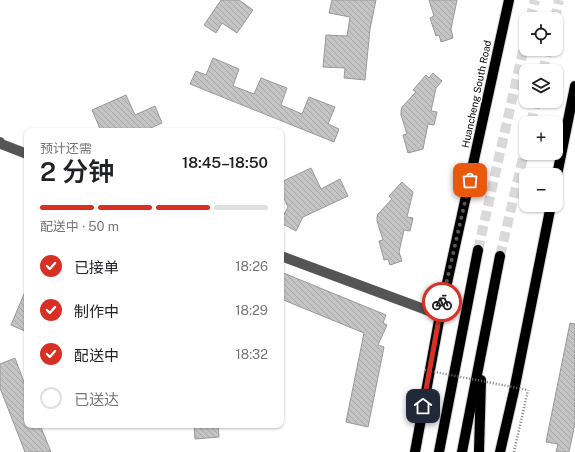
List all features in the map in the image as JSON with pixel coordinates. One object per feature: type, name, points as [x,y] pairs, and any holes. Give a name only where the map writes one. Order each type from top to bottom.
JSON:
[{"type":"main road","name":"Huancheng South Road","points":[[415,452],[440,314],[509,0]]},
{"type":"main road","points":[[558,168],[575,86]]},
{"type":"main road","points":[[500,452],[514,391],[550,212]]},
{"type":"main road","points":[[439,452],[478,250]]},
{"type":"main road","points":[[462,452],[500,256]]},
{"type":"main road","points":[[479,452],[481,350]]},
{"type":"main road","points":[[436,452],[448,409]]},
{"type":"street","points":[[0,142],[24,153]]},
{"type":"street","points":[[284,257],[440,314]]},
{"type":"path","points":[[425,370],[528,390],[514,452]]},
{"type":"building","points":[[221,0],[239,0],[253,10],[237,33],[222,23],[216,33],[204,25]]},
{"type":"building","points":[[332,0],[376,0],[370,29],[365,80],[344,78],[345,68],[323,67],[326,35],[347,36],[350,17],[329,13]]},
{"type":"building","points":[[429,0],[457,0],[451,29],[453,38],[441,42],[439,35],[436,36],[430,18],[434,16]]},
{"type":"building","points":[[213,58],[239,69],[233,86],[254,94],[261,78],[287,88],[281,105],[302,114],[309,97],[335,107],[328,124],[339,129],[334,142],[190,84],[196,71],[206,75]]},
{"type":"building","points":[[433,73],[442,81],[436,88],[431,111],[437,112],[434,125],[428,124],[423,149],[408,153],[403,135],[407,134],[401,115],[402,107],[416,92],[413,90],[426,75],[429,78]]},
{"type":"building","points":[[126,95],[135,115],[155,106],[162,123],[151,128],[100,128],[92,110]]},
{"type":"building","points":[[311,168],[321,189],[340,179],[348,196],[303,217],[296,231],[284,225],[284,214],[288,207],[284,198],[284,181]]},
{"type":"building","points":[[402,182],[413,192],[407,217],[413,218],[410,231],[404,230],[399,252],[402,261],[390,265],[388,259],[384,260],[379,241],[383,240],[377,217],[392,199],[389,196]]},
{"type":"building","points":[[284,273],[386,315],[383,323],[387,325],[378,345],[384,347],[368,427],[346,422],[364,333],[284,300]]},
{"type":"building","points":[[24,294],[24,331],[11,325]]},
{"type":"building","points":[[570,323],[575,324],[575,424],[569,452],[556,452],[558,444],[546,442]]},
{"type":"building","points":[[15,358],[24,382],[24,428],[41,428],[51,452],[25,452],[0,388],[0,364]]},
{"type":"building","points":[[194,428],[218,428],[219,437],[195,439]]},
{"type":"tunnel","points":[[532,12],[535,0]]},
{"type":"tunnel","points":[[556,12],[559,0]]},
{"type":"tunnel","points":[[478,250],[522,56]]},
{"type":"tunnel","points":[[545,64],[546,56]]},
{"type":"tunnel","points":[[533,116],[534,108]]},
{"type":"tunnel","points":[[500,256],[522,160]]},
{"type":"way so far","points":[[442,302],[470,180]]},
{"type":"route","points":[[423,406],[442,302]]}]
